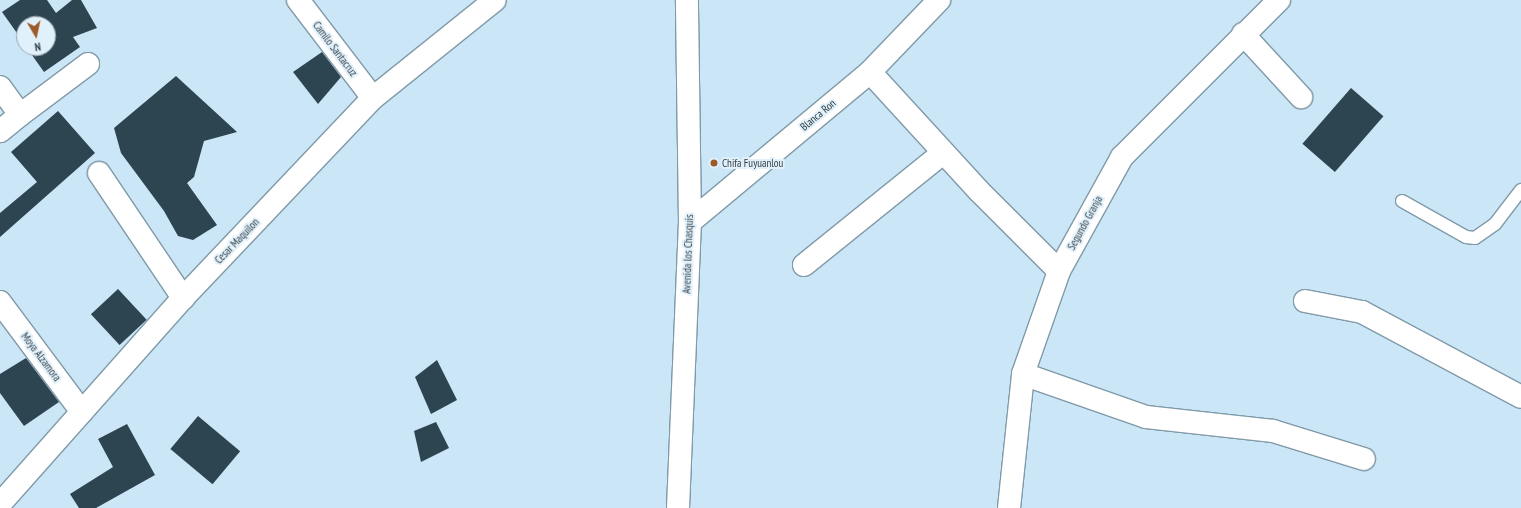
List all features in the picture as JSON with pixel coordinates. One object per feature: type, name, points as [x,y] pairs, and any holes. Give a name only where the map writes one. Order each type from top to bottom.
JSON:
[{"type":"street","name":"Camilo Santacruz","points":[[298,0],[373,98]]},
{"type":"street","name":"Cesar Maquilon","points":[[0,504],[183,298],[373,98],[495,0]]},
{"type":"street","name":"Avenida los Chasquis","points":[[678,508],[690,222],[687,0]]},
{"type":"street","name":"Blanca Ron","points":[[690,222],[870,72],[940,0]]},
{"type":"street","name":"Segundo Granja","points":[[1009,508],[1023,374],[1059,271],[1122,157],[1243,34],[1279,0]]},
{"type":"street","points":[[1243,34],[1302,98]]},
{"type":"street","points":[[0,131],[88,64]]},
{"type":"street","points":[[870,72],[943,153],[1059,271]]},
{"type":"street","points":[[0,87],[20,115]]},
{"type":"street","points":[[804,265],[943,153]]},
{"type":"street","points":[[99,173],[183,298]]},
{"type":"street","points":[[1305,301],[1362,312],[1521,397]]},
{"type":"street","name":"Moya Alzamora","points":[[0,302],[82,412]]},
{"type":"street","points":[[1023,374],[1146,417],[1273,431],[1364,459]]},
{"type":"lane","points":[[1402,201],[1466,237],[1475,238],[1495,224],[1521,190]]},
{"type":"building","points":[[20,0],[47,0],[56,13],[72,0],[81,0],[97,28],[73,37],[80,47],[44,72],[33,56],[56,56],[56,16],[16,16],[16,32],[2,12]]},
{"type":"building","points":[[322,52],[341,77],[318,104],[293,72]]},
{"type":"building","points":[[176,76],[237,132],[204,141],[194,177],[187,183],[217,225],[193,240],[178,236],[164,211],[121,153],[114,128]]},
{"type":"building","points":[[1351,88],[1383,116],[1335,172],[1302,144]]},
{"type":"building","points":[[58,111],[95,153],[0,237],[0,213],[37,182],[11,152]]},
{"type":"building","points":[[118,289],[147,320],[120,345],[91,314]]},
{"type":"building","points":[[26,358],[59,402],[24,426],[0,393],[0,374]]},
{"type":"building","points":[[437,360],[457,400],[431,414],[415,377]]},
{"type":"building","points":[[198,416],[240,451],[212,484],[170,449]]},
{"type":"building","points":[[436,422],[449,448],[421,462],[414,431]]},
{"type":"building","points":[[127,424],[155,475],[96,508],[79,508],[70,494],[113,467],[98,439]]},
{"type":"place","name":"Chifa Fuyuanlou","points":[[714,163]]}]
